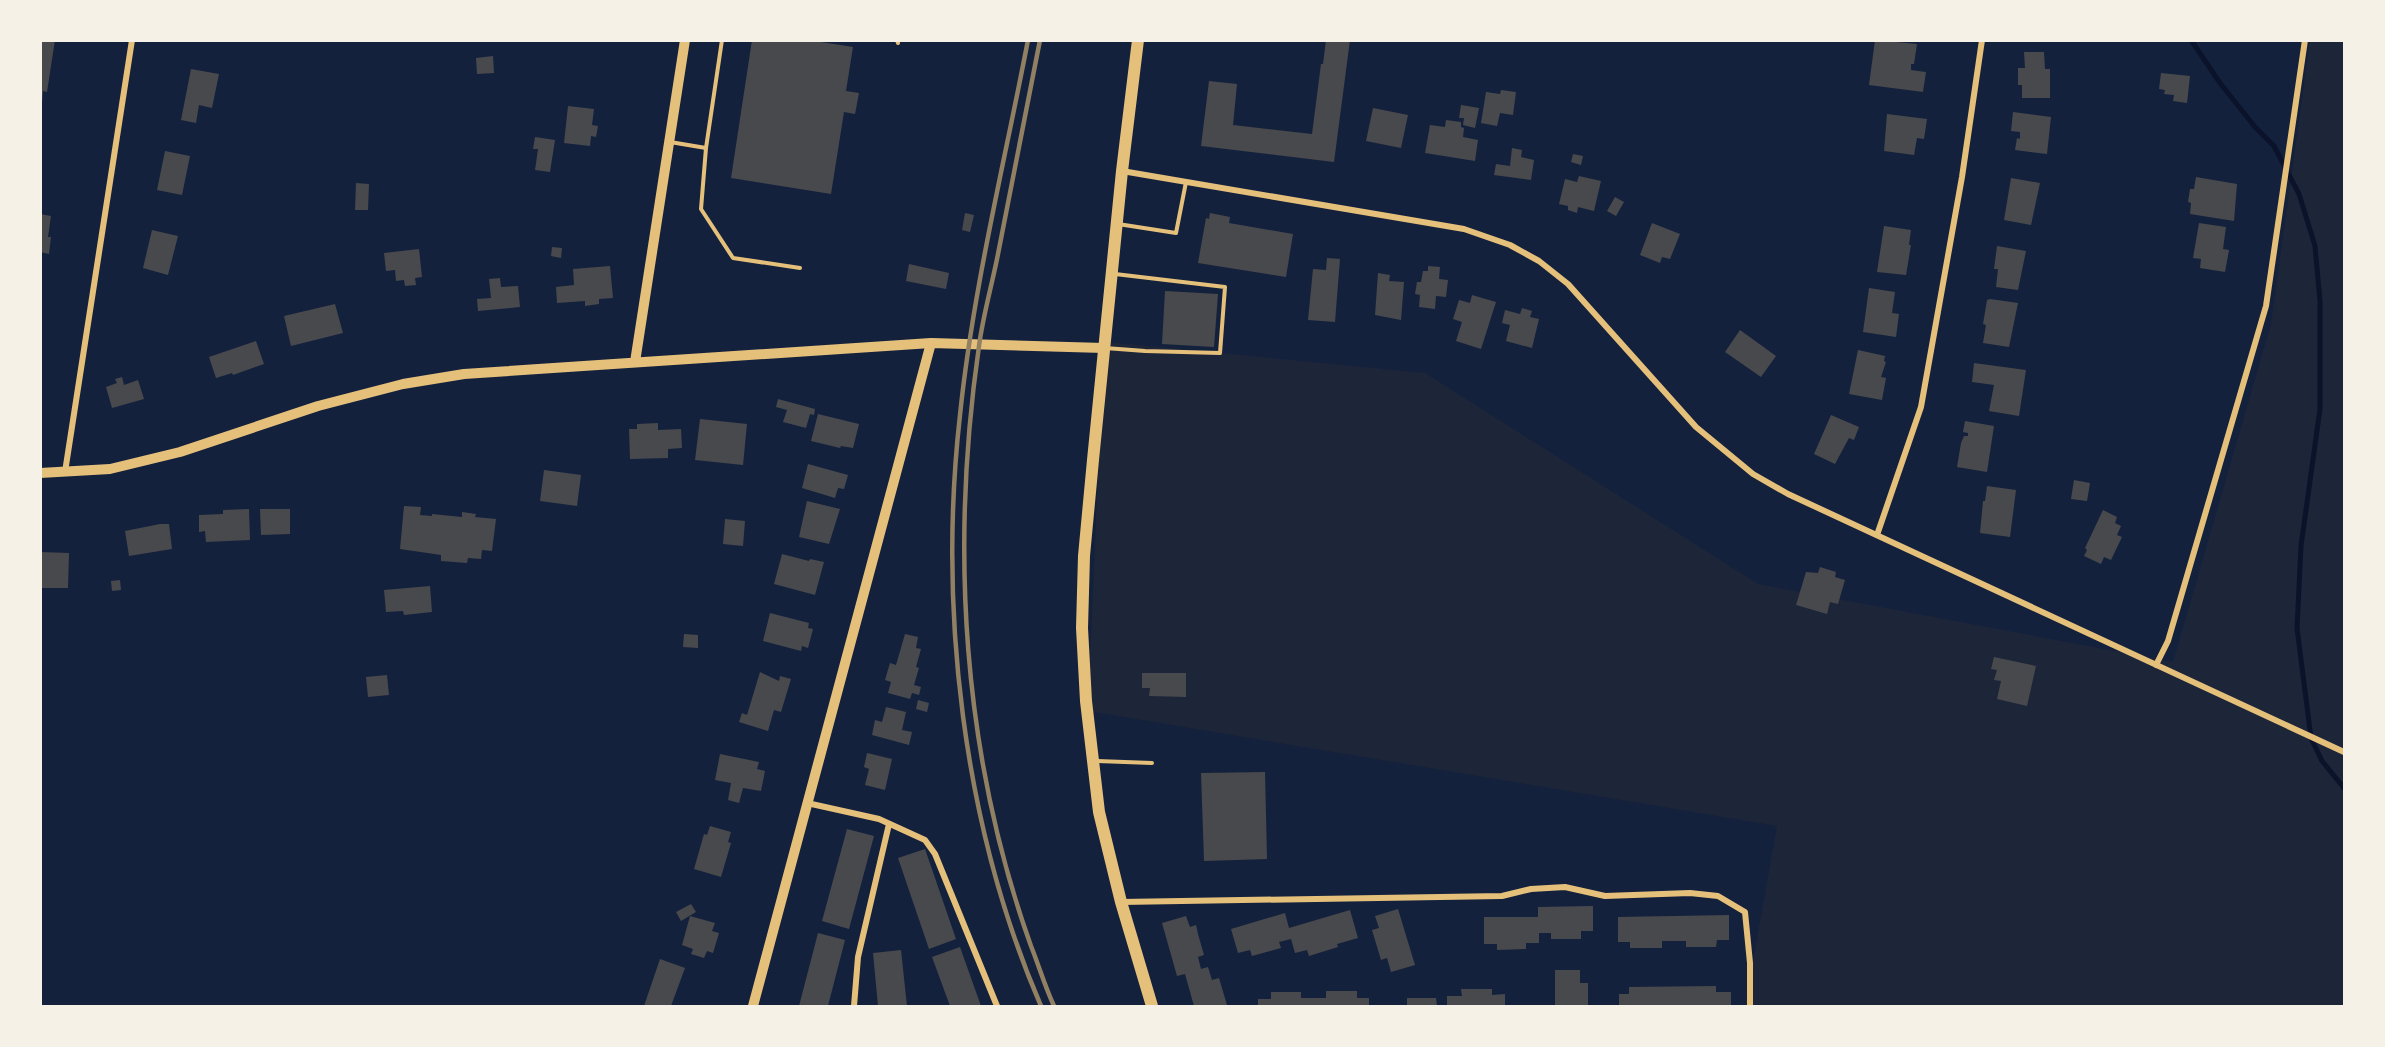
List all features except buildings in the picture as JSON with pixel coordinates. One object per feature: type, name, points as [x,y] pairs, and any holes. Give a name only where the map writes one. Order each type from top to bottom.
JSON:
[{"type":"main road","points":[[1138,40],[1116,224],[1084,556],[1082,628],[1086,701],[1099,812],[1120,902],[1152,1006]]},
{"type":"street","points":[[65,472],[132,40]]},
{"type":"street","points":[[635,362],[685,40]]},
{"type":"street","points":[[1877,535],[1921,407],[1962,177],[1982,40]]},
{"type":"street","points":[[2156,665],[2168,641],[2266,306],[2305,40]]},
{"type":"street","points":[[1122,171],[1464,229],[1510,245],[1539,261],[1568,284],[1696,427],[1753,474],[1788,494],[2344,752]]},
{"type":"street","points":[[40,472],[110,469],[180,452],[312,408],[403,384],[464,374],[931,343],[1104,348]]},
{"type":"street","points":[[753,1006],[931,343]]},
{"type":"street","points":[[807,803],[879,819],[925,840],[935,855],[997,1006]]},
{"type":"street","points":[[854,1006],[858,957],[889,824]]},
{"type":"street","points":[[1120,902],[1502,896],[1531,889],[1565,887],[1605,896],[1690,893],[1718,896],[1745,912],[1750,963],[1750,1006]]},
{"type":"lane","points":[[722,40],[706,148],[701,209],[733,258],[800,268]]},
{"type":"lane","points":[[669,142],[706,148]]},
{"type":"lane","points":[[1116,224],[1176,233],[1186,182]]},
{"type":"lane","points":[[1104,348],[1220,353],[1226,287],[1111,273]]},
{"type":"lane","points":[[1093,761],[1152,763]]},
{"type":"shaded area","points":[[2310,41],[2344,41],[2344,1006],[1745,1006],[1777,826],[1088,711],[1097,493],[1107,342],[1425,373],[1758,584],[2173,662],[2271,324]]},
{"type":"waterway","points":[[2191,40],[2220,83],[2255,127],[2274,146],[2299,194],[2315,246],[2320,301],[2320,409],[2301,546],[2297,628],[2311,738],[2322,761],[2344,788]]},
{"type":"railway","points":[[1028,40],[981,274],[966,368],[954,489],[952,564],[955,640],[963,716],[975,791],[992,865],[1014,937],[1041,1006]]},
{"type":"railway","points":[[1040,40],[979,346],[970,422],[965,498],[965,574],[968,649],[977,725],[990,800],[1008,873],[1031,946],[1054,1006]]}]
